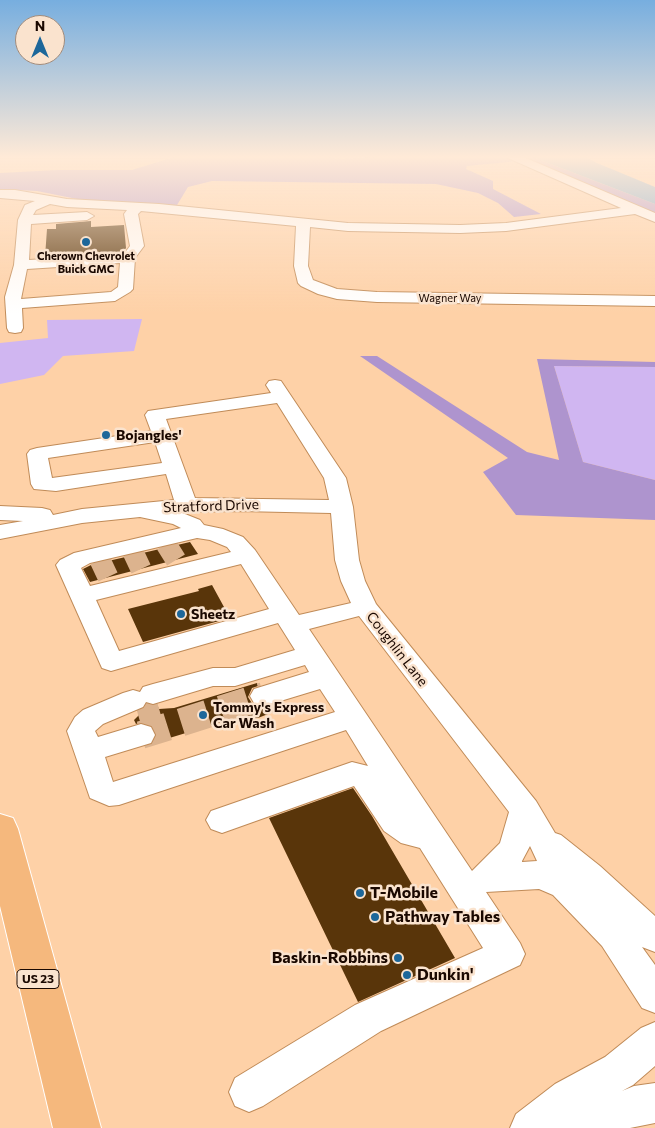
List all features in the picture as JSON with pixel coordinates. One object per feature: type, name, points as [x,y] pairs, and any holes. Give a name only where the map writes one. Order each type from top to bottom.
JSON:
[{"type":"highway","name":"US 23","points":[[0,829],[77,1128]]},
{"type":"street","points":[[15,328],[14,297],[16,279],[21,265],[25,220],[30,209]]},
{"type":"street","points":[[122,209],[357,228],[483,229],[520,226],[636,210]]},
{"type":"street","points":[[633,209],[655,218]]},
{"type":"street","points":[[25,220],[134,210]]},
{"type":"street","points":[[15,304],[115,296],[125,289],[128,258],[137,246],[134,210]]},
{"type":"street","name":"Wagner Way","points":[[303,224],[301,266],[306,282],[323,291],[377,297],[655,301]]},
{"type":"street","points":[[21,265],[128,258]]},
{"type":"street","name":"Coughlin Lane","points":[[162,435],[155,415],[278,391],[335,478],[342,507],[347,560],[353,581],[365,607],[533,823],[632,919],[655,936]]},
{"type":"street","points":[[0,532],[82,516],[140,510],[192,525],[192,518],[162,435],[37,454],[42,484],[56,485],[173,467]]},
{"type":"street","name":"Stratford Drive","points":[[192,518],[240,504],[342,507]]},
{"type":"street","points":[[0,513],[82,516]]},
{"type":"street","points":[[82,596],[105,570],[172,553],[192,518]]},
{"type":"street","points":[[192,518],[215,534],[235,542],[248,555],[507,954],[368,1018],[249,1092]]},
{"type":"street","points":[[248,555],[172,553],[105,570],[82,558],[68,565],[112,662],[289,619],[365,607]]},
{"type":"street","points":[[319,665],[235,677],[220,687],[144,709],[108,712],[93,717],[85,724],[81,731],[101,790],[109,794],[119,794],[353,717]]},
{"type":"street","points":[[264,696],[319,665]]},
{"type":"street","points":[[88,751],[144,709]]},
{"type":"street","points":[[222,820],[352,774],[361,775],[367,779],[395,822],[412,834],[431,837]]},
{"type":"street","points":[[533,823],[519,836],[511,852],[485,878],[541,875],[565,885]]},
{"type":"street","name":"Coughlin Lane","points":[[533,823],[565,885],[614,935],[655,996]]},
{"type":"street","points":[[530,1128],[569,1098],[620,1071],[655,1041]]},
{"type":"street","points":[[581,1128],[634,1106],[655,1103]]},
{"type":"lane","points":[[41,481],[129,467],[140,464],[146,458],[144,450],[134,445],[68,454],[52,452]]},
{"type":"shaded area","points":[[504,209],[531,209],[541,214],[514,217]]},
{"type":"shaded area","points":[[645,209],[655,209],[655,213]]},
{"type":"shaded area","points":[[142,319],[134,351],[63,356],[44,375],[0,384],[0,343],[48,338],[47,320]]},
{"type":"shaded area","points":[[360,356],[377,356],[527,452],[559,460],[537,359],[655,362],[655,367],[554,366],[583,462],[655,480],[655,520],[516,515],[483,472],[508,458]]},
{"type":"shaded area","points":[[554,366],[655,367],[655,480],[583,462]]},
{"type":"building","name":"Cherown Chevrolet Buick GMC","points":[[91,221],[91,227],[124,225],[126,248],[123,252],[45,257],[47,229],[56,229],[56,224]]},
{"type":"building","points":[[190,542],[198,554],[90,582],[83,569],[91,565]]},
{"type":"building","name":"Sheetz","points":[[212,585],[230,618],[143,642],[128,609],[199,591],[198,589]]},
{"type":"building","name":"Tommy's Express Car Wash","points":[[257,683],[258,686],[252,688],[248,697],[253,705],[263,708],[270,706],[273,712],[258,718],[247,719],[245,715],[153,743],[157,734],[153,726],[142,722],[136,724],[134,720],[139,715],[138,711],[144,709],[147,704],[157,705],[159,709],[174,708]]},
{"type":"building","points":[[353,788],[372,816],[455,958],[358,1002],[269,818]]},
{"type":"tunnel","points":[[166,544],[176,560]]},
{"type":"tunnel","points":[[133,552],[141,569]]},
{"type":"tunnel","points":[[100,560],[108,577]]},
{"type":"tunnel","points":[[141,735],[264,696]]},
{"type":"tunnel","points":[[137,711],[158,705]]},
{"type":"place","name":"Cherown Chevrolet Buick GMC","points":[[86,242]]},
{"type":"place","name":"Bojangles'","points":[[106,435]]},
{"type":"place","name":"Sheetz","points":[[181,614]]},
{"type":"place","name":"Tommy's Express Car Wash","points":[[203,715]]},
{"type":"place","name":"T-Mobile","points":[[360,893]]},
{"type":"place","name":"Pathway Tables","points":[[375,917]]},
{"type":"place","name":"Baskin-Robbins","points":[[398,958]]},
{"type":"place","name":"Dunkin'","points":[[407,975]]}]
